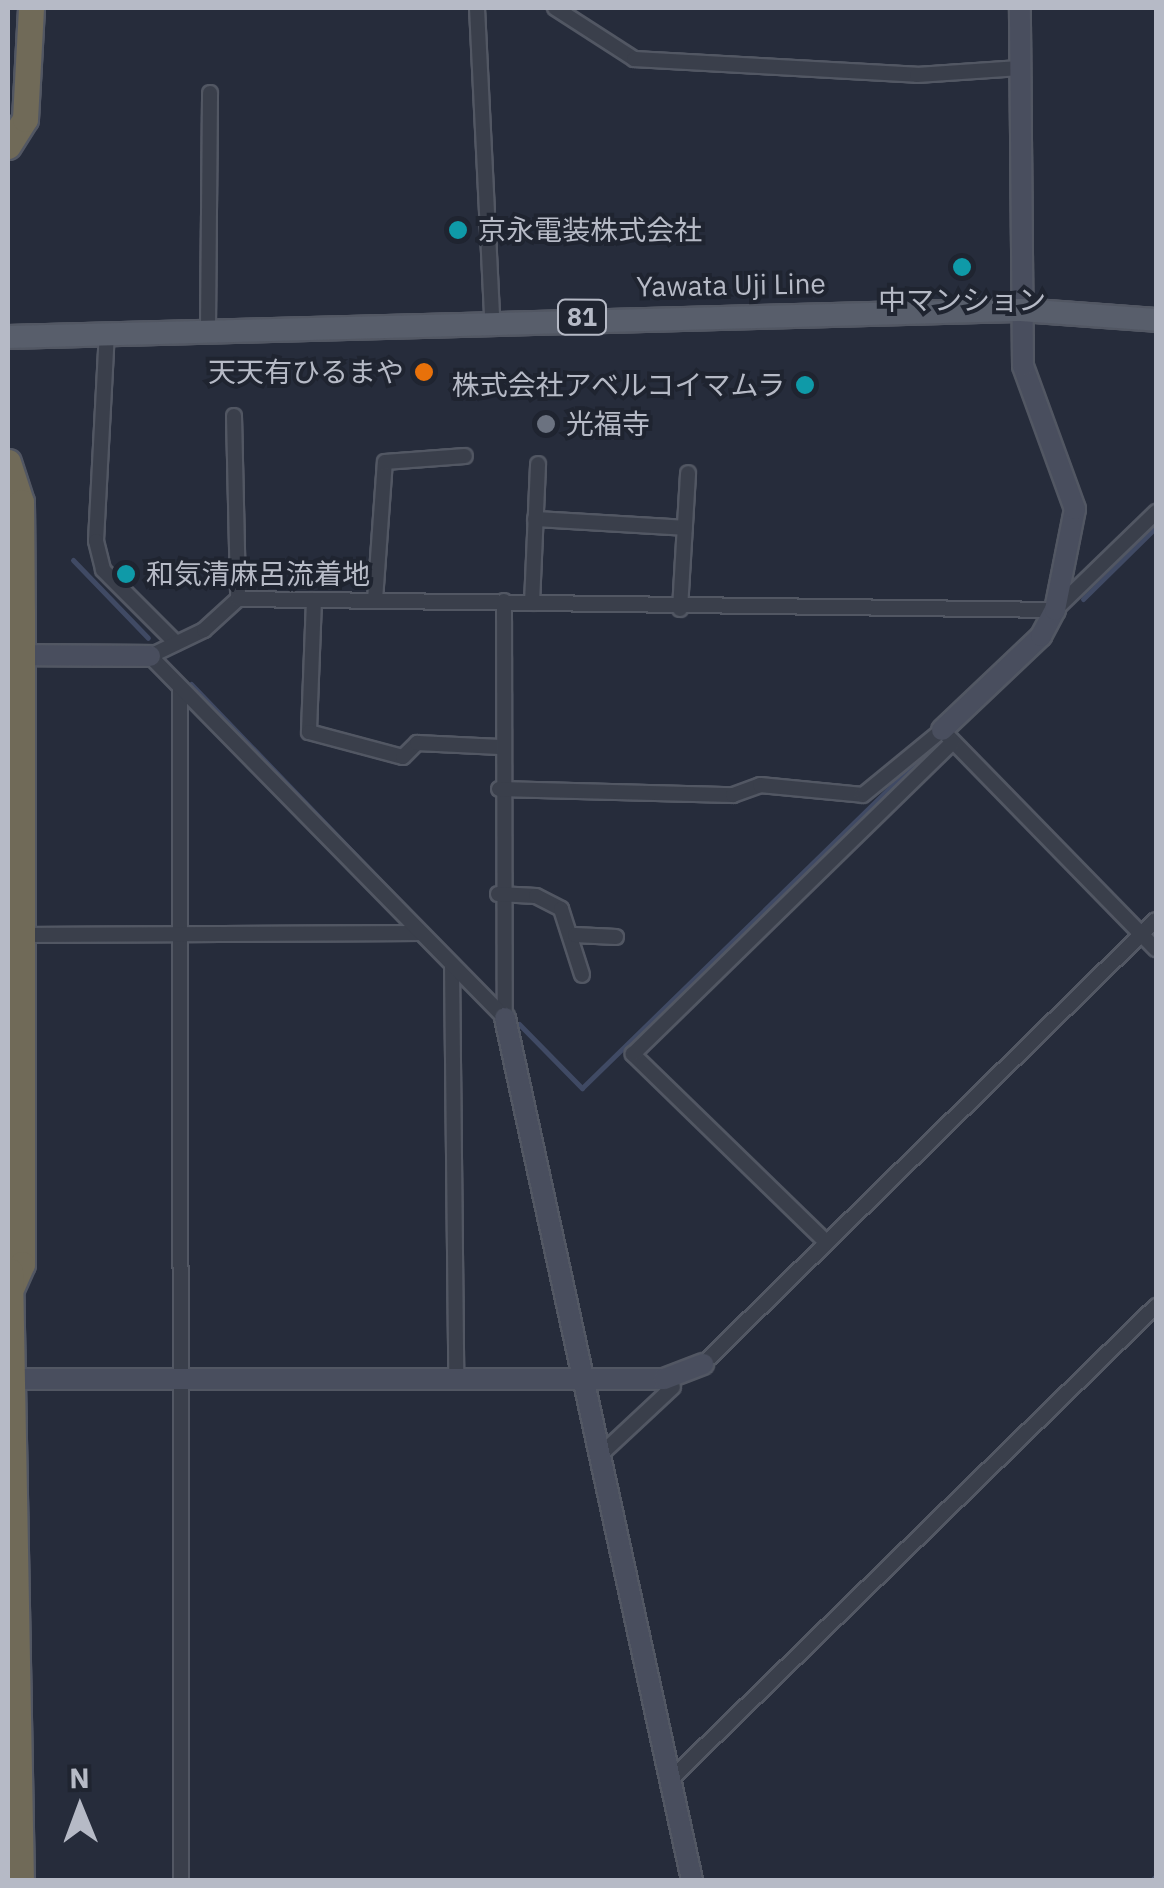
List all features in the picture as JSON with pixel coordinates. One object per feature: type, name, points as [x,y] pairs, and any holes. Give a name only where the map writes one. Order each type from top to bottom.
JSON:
[{"type":"highway","points":[[8,146],[25,119],[31,8]]},
{"type":"highway","points":[[8,462],[21,502],[15,655],[15,810],[22,936],[22,1264],[12,1286]]},
{"type":"highway","points":[[8,1257],[12,1286],[11,1503],[21,1880]]},
{"type":"main road","name":"Yawata Uji Line","points":[[8,338],[107,330],[492,318],[1021,310],[1156,320]]},
{"type":"street","points":[[477,8],[492,318]]},
{"type":"street","points":[[555,8],[634,59],[917,75],[1020,68]]},
{"type":"street","points":[[1020,8],[1023,366],[1074,509],[1055,610]]},
{"type":"street","points":[[208,328],[210,94]]},
{"type":"street","points":[[107,330],[96,541],[104,570],[176,644]]},
{"type":"street","points":[[234,416],[238,600]]},
{"type":"street","points":[[374,600],[386,462],[464,456]]},
{"type":"street","points":[[532,603],[538,464]]},
{"type":"street","points":[[680,609],[688,472]]},
{"type":"street","points":[[824,1240],[633,1054],[948,736],[1040,636],[1055,610],[1156,512]]},
{"type":"street","points":[[535,520],[685,528]]},
{"type":"street","points":[[15,655],[150,656],[176,644],[238,600],[504,601],[680,609],[1055,610]]},
{"type":"street","points":[[314,600],[309,732],[403,756],[418,742],[500,747]]},
{"type":"street","points":[[504,601],[498,894],[505,1018],[692,1880]]},
{"type":"street","points":[[150,656],[505,1018]]},
{"type":"street","points":[[180,689],[181,1880]]},
{"type":"street","points":[[499,789],[733,795],[760,784],[863,795],[948,736]]},
{"type":"street","points":[[948,736],[1156,949]]},
{"type":"street","points":[[498,894],[536,896],[560,908],[575,935],[582,975]]},
{"type":"street","points":[[10,1379],[664,1378],[703,1364],[824,1240],[1156,920]]},
{"type":"street","points":[[22,936],[421,933]]},
{"type":"street","points":[[575,935],[616,937]]},
{"type":"street","points":[[452,964],[456,1378]]},
{"type":"street","points":[[670,1780],[1156,1306]]},
{"type":"street","points":[[599,1456],[673,1386]]},
{"type":"waterway","points":[[1083,599],[1156,527]]},
{"type":"waterway","points":[[73,560],[148,638]]},
{"type":"waterway","points":[[191,684],[403,904]]},
{"type":"waterway","points":[[519,1024],[582,1088],[923,755]]},
{"type":"waterway","points":[[1152,1880],[1156,1876]]},
{"type":"place","name":"京永電装株式会社","points":[[458,230]]},
{"type":"place","name":"中マンション","points":[[962,267]]},
{"type":"place","name":"天天有ひるまや","points":[[424,372]]},
{"type":"place","name":"株式会社アベルコイマムラ","points":[[805,385]]},
{"type":"place","name":"光福寺","points":[[546,424]]},
{"type":"place","name":"和気清麻呂流着地","points":[[126,574]]}]
